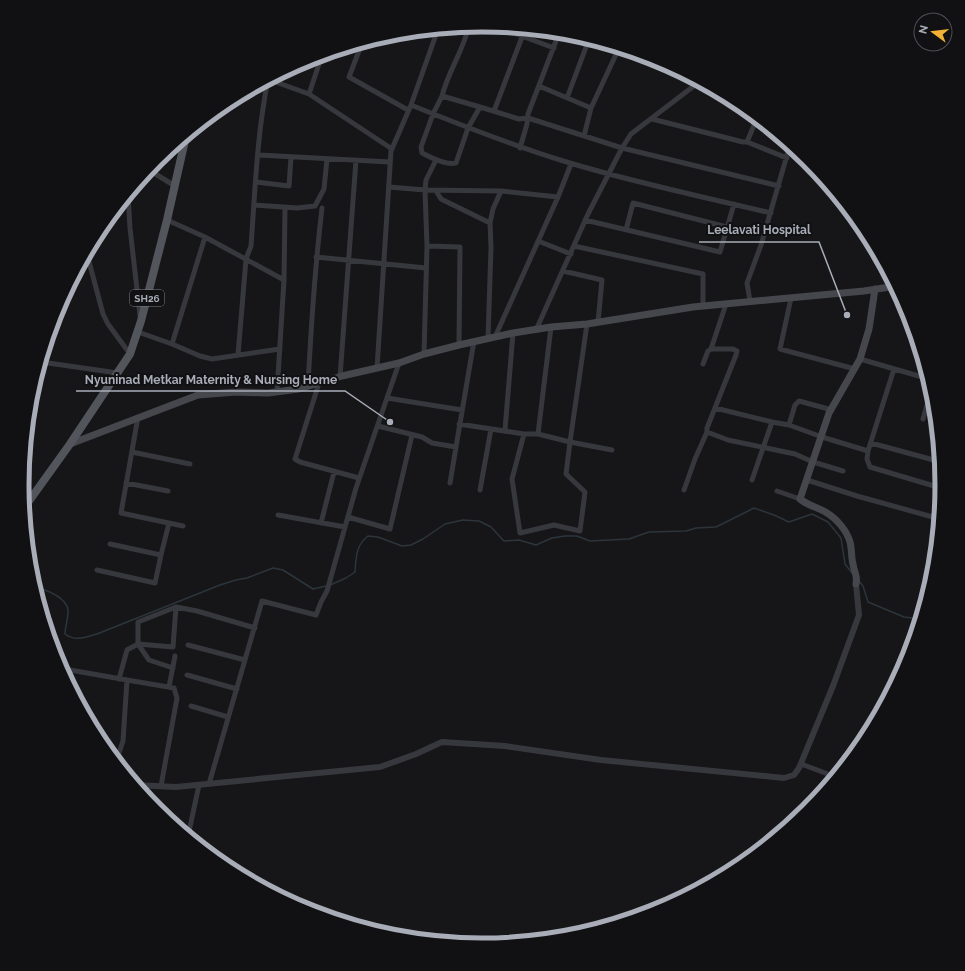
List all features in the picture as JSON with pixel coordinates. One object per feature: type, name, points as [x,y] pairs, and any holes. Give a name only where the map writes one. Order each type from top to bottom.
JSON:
[{"type":"main road","name":"SH26","points":[[29,500],[70,444],[130,354],[141,321],[167,220],[184,144]]},
{"type":"main road","points":[[70,444],[198,394],[236,392],[268,393],[299,389],[340,377],[399,363],[424,354],[513,333],[551,327],[587,324],[703,306],[890,287]]},
{"type":"main road","points":[[857,581],[850,543],[847,535],[828,513],[805,503],[800,499],[832,410],[860,359],[868,329],[875,289]]},
{"type":"street","points":[[468,32],[420,147],[422,153],[436,160],[453,164],[456,162],[468,128],[480,107]]},
{"type":"street","points":[[512,33],[554,48]]},
{"type":"street","points":[[377,368],[392,148],[411,105],[436,35]]},
{"type":"street","points":[[494,111],[522,37]]},
{"type":"street","points":[[520,148],[528,114],[558,39]]},
{"type":"street","points":[[567,98],[587,44]]},
{"type":"street","points":[[360,49],[349,77],[408,110]]},
{"type":"street","points":[[584,136],[591,108],[616,52]]},
{"type":"street","points":[[309,94],[319,63]]},
{"type":"street","points":[[276,82],[309,94],[392,148]]},
{"type":"street","points":[[536,330],[585,220],[622,148],[632,134],[695,85]]},
{"type":"street","points":[[238,355],[246,259],[251,246],[264,103],[268,86]]},
{"type":"street","points":[[539,86],[591,108]]},
{"type":"street","points":[[442,96],[519,119],[528,118],[622,148],[779,186]]},
{"type":"street","points":[[411,105],[520,148],[571,164],[771,213]]},
{"type":"street","points":[[652,119],[748,142],[787,158]]},
{"type":"street","points":[[748,142],[755,123]]},
{"type":"street","points":[[750,301],[747,283],[761,245],[789,151]]},
{"type":"street","points":[[259,155],[390,162]]},
{"type":"street","points":[[256,182],[289,186],[291,157]]},
{"type":"street","points":[[254,205],[297,208],[315,206],[324,190],[327,159]]},
{"type":"street","points":[[340,377],[356,160]]},
{"type":"street","points":[[424,354],[427,246],[426,180],[436,160]]},
{"type":"street","points":[[492,338],[558,197],[571,164]]},
{"type":"street","points":[[154,173],[175,186]]},
{"type":"street","points":[[389,187],[436,191],[501,191],[558,197]]},
{"type":"street","points":[[436,191],[441,199],[490,223]]},
{"type":"street","points":[[492,338],[490,223],[493,209],[501,191]]},
{"type":"street","points":[[128,202],[141,321]]},
{"type":"street","points":[[626,230],[633,203],[727,226]]},
{"type":"street","points":[[585,220],[720,252],[734,204]]},
{"type":"street","points":[[277,392],[284,280],[285,207]]},
{"type":"street","points":[[308,386],[316,257],[322,208]]},
{"type":"street","points":[[167,220],[205,237],[284,280]]},
{"type":"street","points":[[172,344],[205,237]]},
{"type":"street","points":[[538,241],[570,254]]},
{"type":"street","points":[[427,246],[460,247],[459,345]]},
{"type":"street","points":[[574,246],[703,274],[703,306]]},
{"type":"street","points":[[316,257],[426,268]]},
{"type":"street","points":[[88,262],[103,314],[108,324],[130,354]]},
{"type":"street","points":[[563,271],[602,280],[598,322]]},
{"type":"street","points":[[791,298],[780,349],[855,368]]},
{"type":"street","points":[[704,364],[708,352],[711,349],[726,304]]},
{"type":"street","points":[[524,434],[512,479],[520,533],[554,525],[580,531],[585,492],[566,474],[587,324]]},
{"type":"street","points":[[538,434],[551,327]]},
{"type":"street","points":[[138,332],[200,356],[212,359],[280,349]]},
{"type":"street","points":[[505,430],[513,333]]},
{"type":"street","points":[[450,482],[474,342]]},
{"type":"street","points":[[684,490],[737,351],[711,349]]},
{"type":"street","points":[[860,359],[923,377]]},
{"type":"street","points":[[46,363],[118,373]]},
{"type":"street","points":[[209,784],[262,601],[316,616],[327,591],[359,478],[399,363]]},
{"type":"street","points":[[894,369],[868,451],[867,459],[870,467],[936,486]]},
{"type":"street","points":[[319,383],[295,459],[300,462],[359,478]]},
{"type":"street","points":[[387,398],[462,410]]},
{"type":"street","points":[[789,424],[795,405],[799,400],[832,410]]},
{"type":"street","points":[[924,419],[928,403]]},
{"type":"street","points":[[715,408],[772,422],[789,424],[822,437],[868,451]]},
{"type":"street","points":[[138,417],[121,512],[184,526]]},
{"type":"street","points":[[752,480],[772,422]]},
{"type":"street","points":[[459,424],[524,434],[538,434],[612,450]]},
{"type":"street","points":[[378,426],[422,437],[432,442],[456,447]]},
{"type":"street","points":[[480,490],[491,429]]},
{"type":"street","points":[[707,432],[728,440],[795,454],[813,462],[843,471]]},
{"type":"street","points":[[348,518],[390,529],[412,435]]},
{"type":"street","points":[[871,443],[935,460]]},
{"type":"street","points":[[132,452],[190,464]]},
{"type":"street","points":[[321,523],[334,472]]},
{"type":"street","points":[[807,480],[857,496],[935,518]]},
{"type":"street","points":[[126,483],[168,491]]},
{"type":"street","points":[[777,491],[800,499]]},
{"type":"street","points":[[278,515],[345,527]]},
{"type":"street","points":[[97,570],[155,583],[169,523]]},
{"type":"street","points":[[110,544],[161,554]]},
{"type":"street","points":[[142,785],[176,787],[380,767],[416,754],[442,742],[504,746],[601,760],[784,778],[794,775],[801,764],[833,686],[859,615],[857,581]]},
{"type":"street","points":[[173,668],[149,660],[138,644],[138,622],[176,607],[197,610],[255,628]]},
{"type":"street","points":[[119,679],[127,650],[138,644],[173,647],[176,607]]},
{"type":"street","points":[[188,644],[245,660]]},
{"type":"street","points":[[170,688],[175,656]]},
{"type":"street","points":[[69,670],[174,688],[177,698],[160,786]]},
{"type":"street","points":[[187,675],[236,689]]},
{"type":"street","points":[[118,755],[122,741],[127,680]]},
{"type":"street","points":[[191,706],[228,717]]},
{"type":"street","points":[[801,764],[831,775]]},
{"type":"street","points":[[189,831],[199,785]]},
{"type":"waterway","points":[[330,585],[355,572],[356,556],[359,547],[368,536],[378,537],[402,546],[411,545],[423,539],[445,524],[463,520],[479,521],[491,527],[504,541],[519,540],[536,545],[552,538],[565,536],[577,536],[590,541],[629,539],[649,532],[686,531],[696,528],[716,527],[754,508],[789,522],[812,514],[828,522],[841,538],[845,564],[852,573]]},
{"type":"waterway","points":[[41,589],[51,592],[65,603],[68,612],[65,634],[73,638],[77,638],[97,634],[220,585],[247,578],[273,568],[283,570],[313,589],[326,586]]},
{"type":"waterway","points":[[860,582],[863,586],[868,602],[904,617],[916,618]]},
{"type":"place","name":"Leelavati Hospital","points":[[847,315]]},
{"type":"place","name":"Nyuninad Metkar Maternity & Nursing Home","points":[[390,422]]}]
